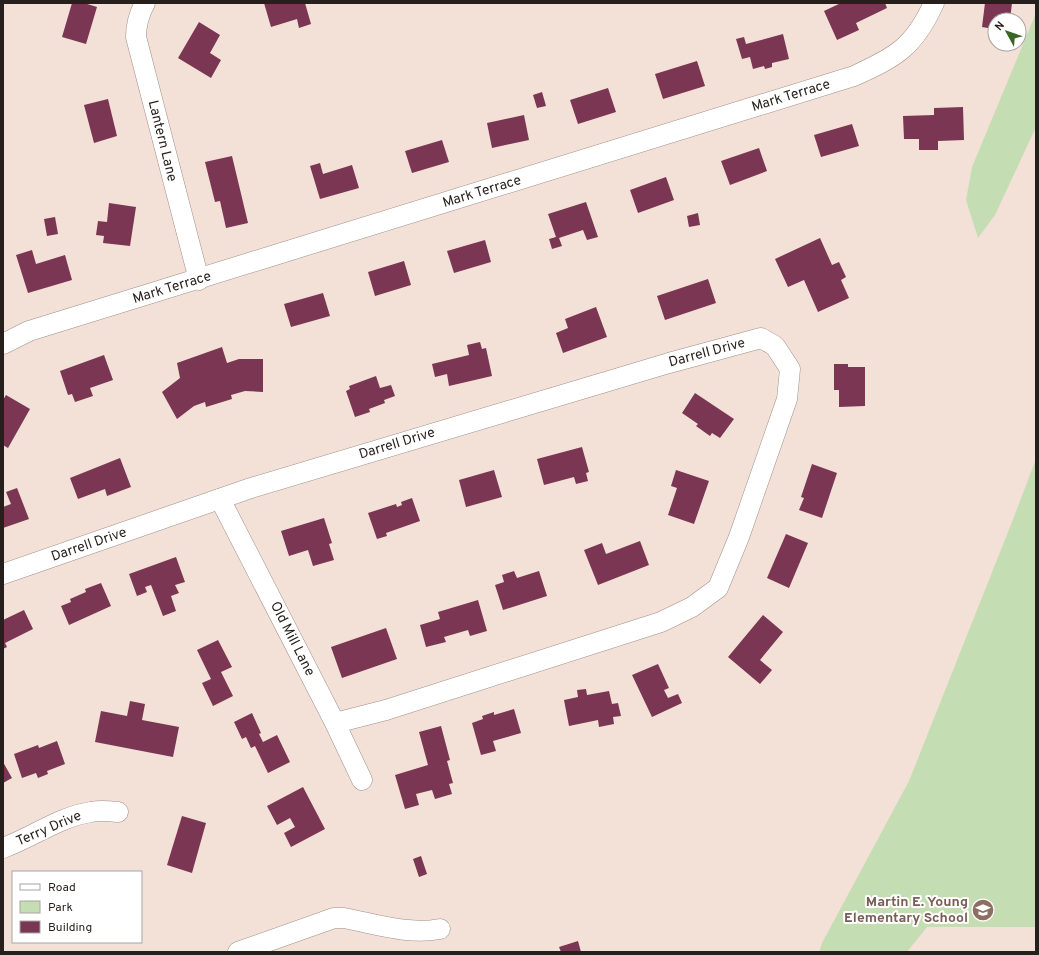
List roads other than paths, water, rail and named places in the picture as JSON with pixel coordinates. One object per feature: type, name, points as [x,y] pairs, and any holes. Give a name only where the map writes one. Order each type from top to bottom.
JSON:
[{"type":"street","name":"Lantern Lane","points":[[145,3],[139,14],[136,37],[198,280]]},
{"type":"street","name":"Mark Terrace","points":[[3,344],[29,331],[854,76],[896,55],[915,38],[934,3]]},
{"type":"street","name":"Darrell Drive","points":[[3,574],[266,483],[669,363],[761,338],[775,346],[790,369],[787,398],[739,537],[718,588],[692,607],[660,622],[394,708],[336,722]]},
{"type":"street","name":"Old Mill Lane","points":[[220,499],[336,722],[362,780]]},
{"type":"street","name":"Terry Drive","points":[[3,848],[20,842],[59,821],[74,816],[91,812],[118,812]]},
{"type":"street","points":[[238,952],[334,918],[344,918],[410,931],[440,929]]},
{"type":"place","name":"Martin E. Young Elementary School","points":[[983,910]]}]
